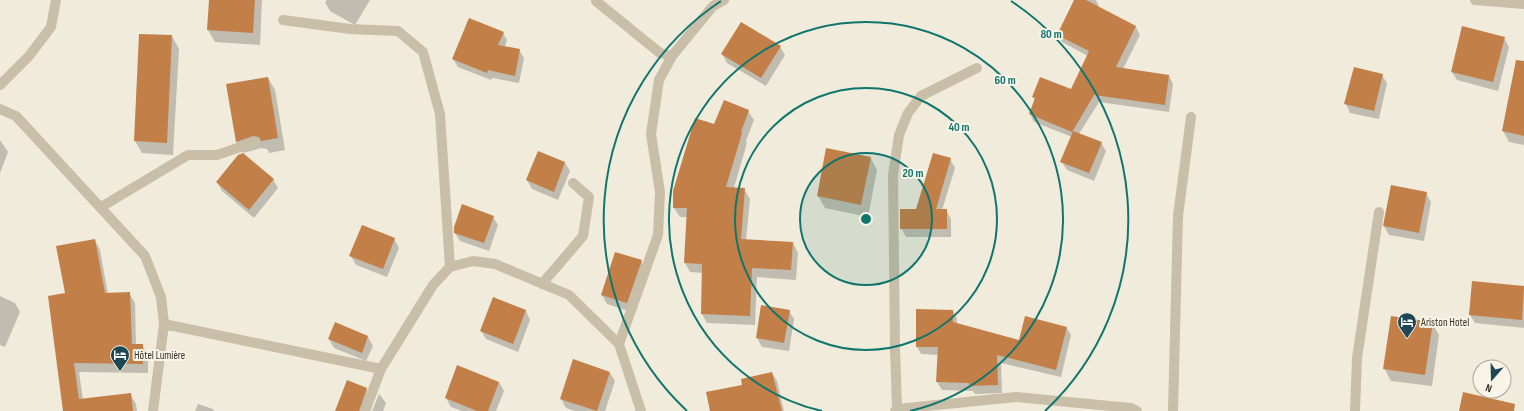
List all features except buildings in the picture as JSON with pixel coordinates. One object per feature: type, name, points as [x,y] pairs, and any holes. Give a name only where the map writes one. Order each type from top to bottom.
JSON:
[{"type":"street","points":[[0,85],[29,56],[51,27],[56,0]]},
{"type":"street","points":[[619,344],[658,235],[660,192],[652,134],[659,80],[672,56],[713,3],[724,0]]},
{"type":"street","points":[[1475,0],[1524,4]]},
{"type":"street","points":[[596,1],[660,53],[672,56]]},
{"type":"street","points":[[283,20],[350,29],[398,31],[423,52],[440,114],[450,267]]},
{"type":"street","points":[[977,68],[921,96],[908,113],[899,136],[893,175],[896,410],[1016,397],[1131,408],[1137,411]]},
{"type":"street","points":[[0,109],[16,116],[144,256],[162,297],[164,324],[153,411]]},
{"type":"street","points":[[1173,411],[1178,216],[1191,117]]},
{"type":"street","points":[[100,207],[188,155],[217,155],[255,142]]},
{"type":"street","points":[[542,284],[582,236],[589,197],[573,183]]},
{"type":"street","points":[[1355,411],[1357,358],[1379,212]]},
{"type":"street","points":[[365,411],[381,369],[433,285],[450,267],[473,261],[495,264],[569,295],[619,344],[641,411]]},
{"type":"street","points":[[164,324],[381,369]]},
{"type":"place","name":"Ariston Hotel","points":[[1407,339]]},
{"type":"place","name":"Hôtel Lumière","points":[[120,372]]}]
